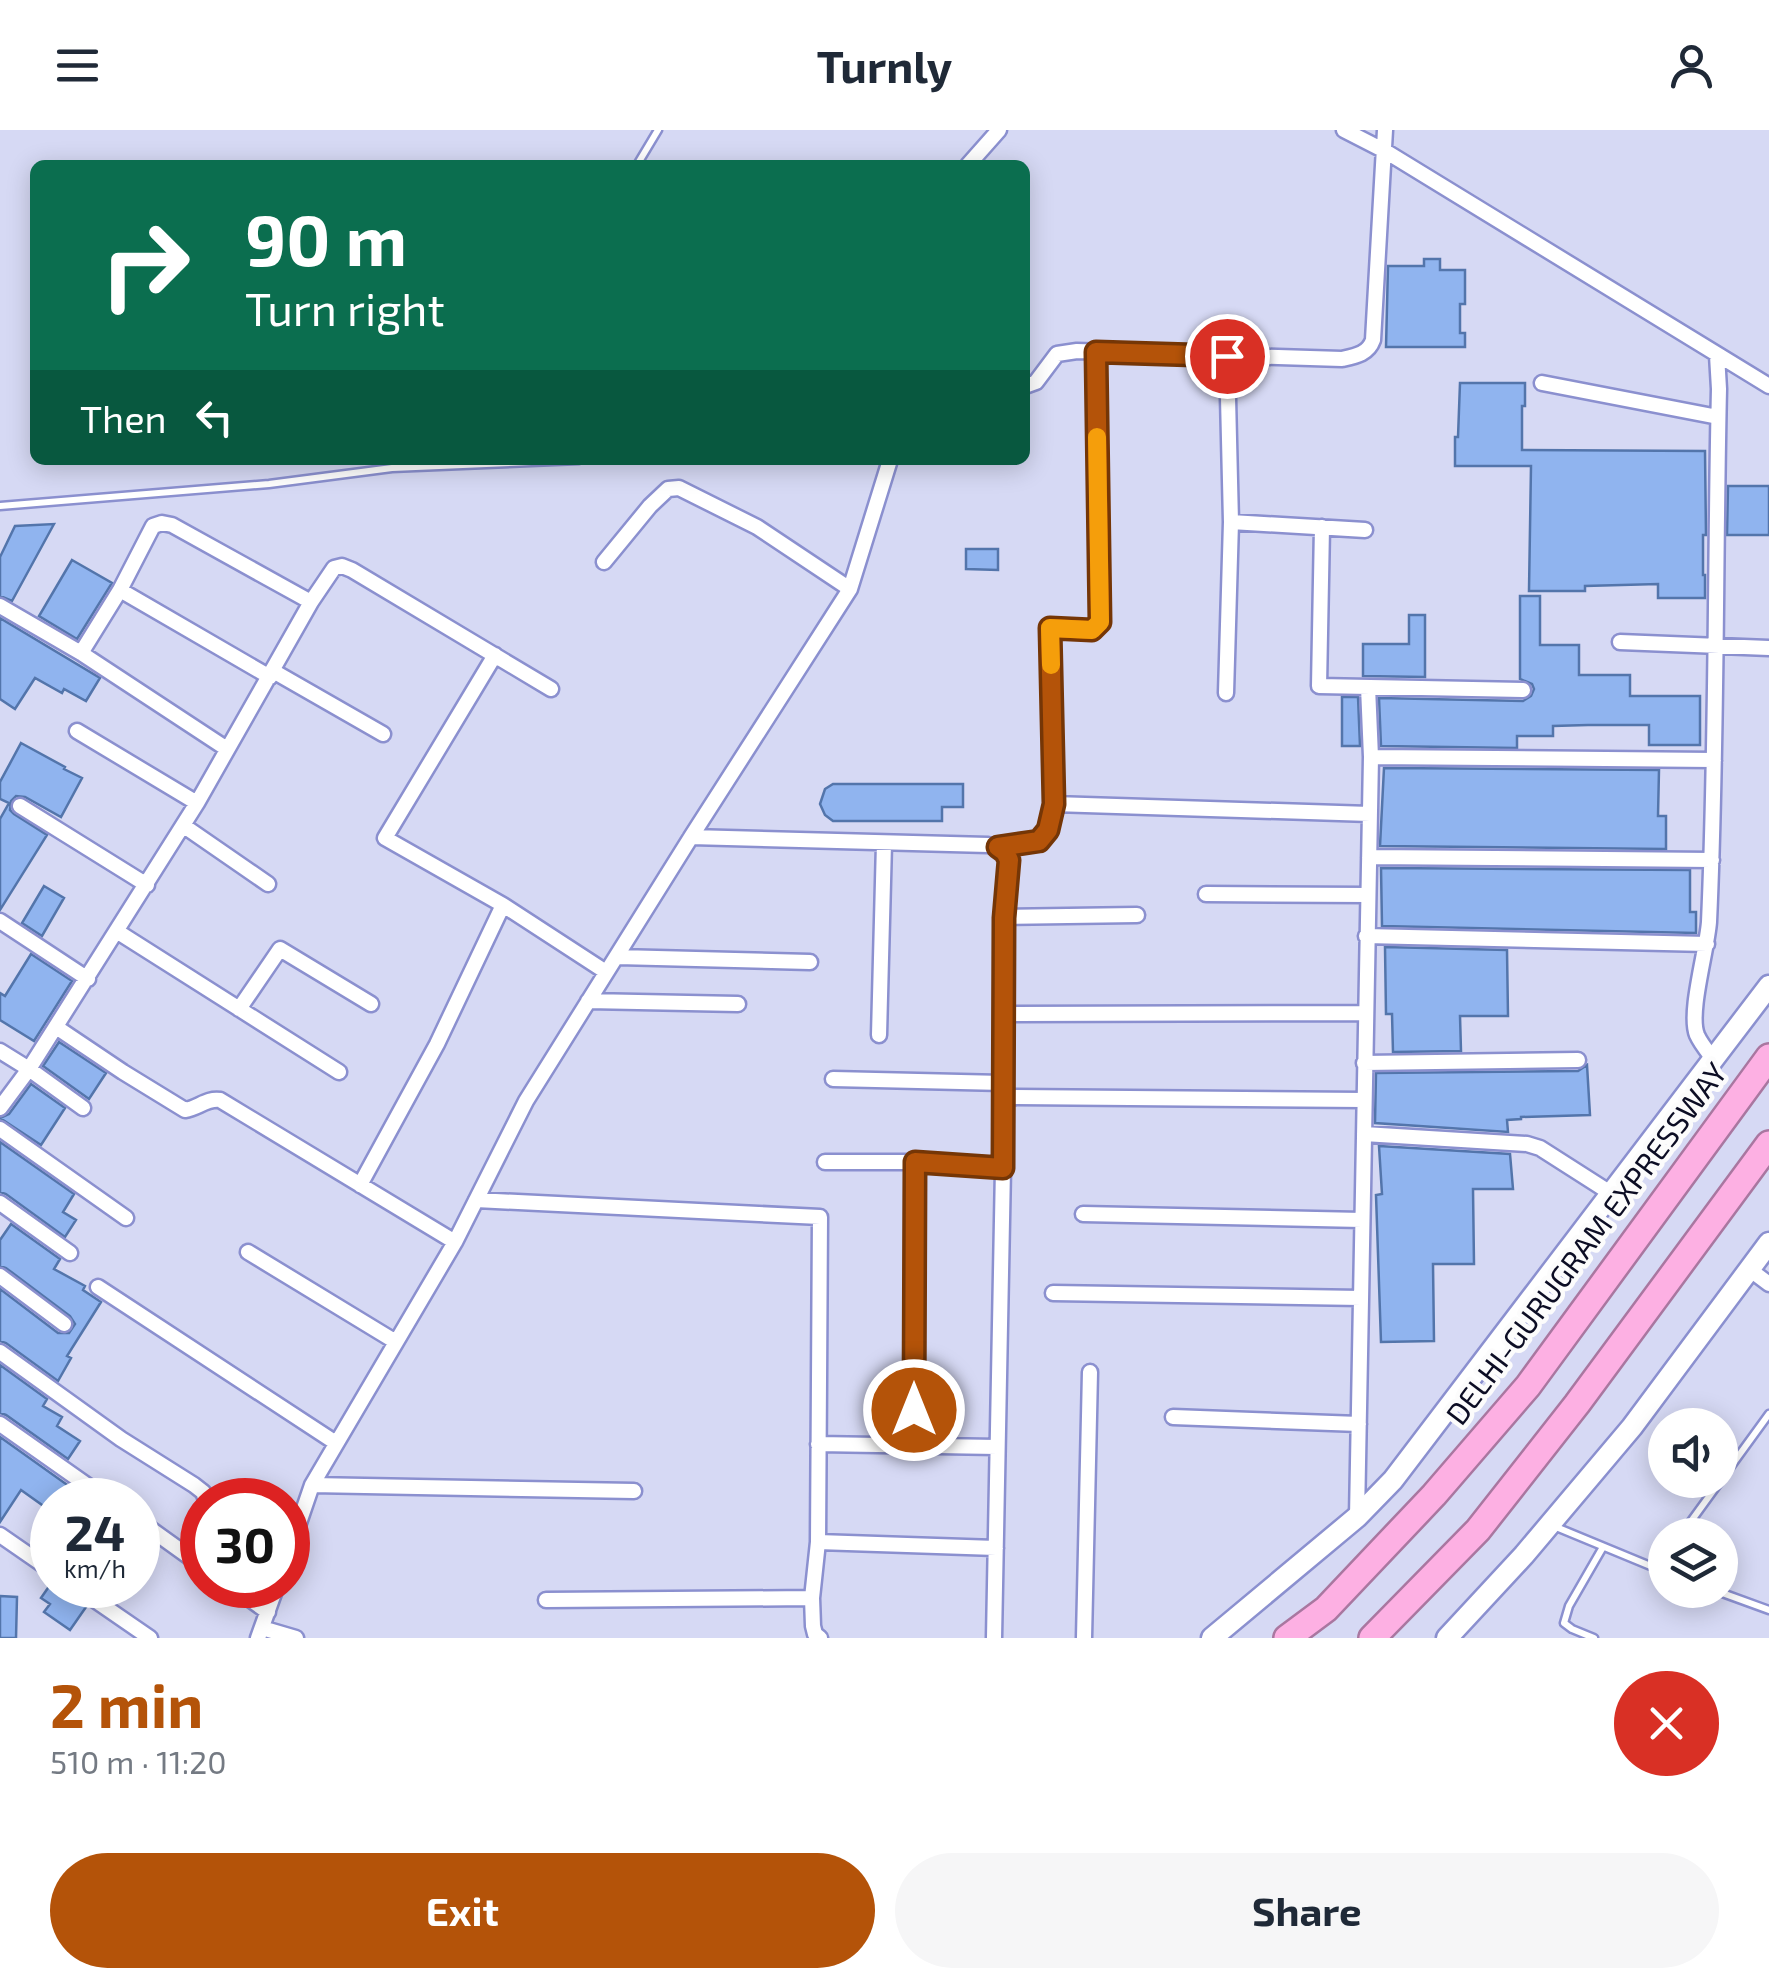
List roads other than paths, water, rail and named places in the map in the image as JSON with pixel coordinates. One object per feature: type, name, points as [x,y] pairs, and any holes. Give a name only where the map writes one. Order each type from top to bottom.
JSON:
[{"type":"highway","name":"DELHI-GURUGRAM EXPRESSWAY","points":[[1287,1638],[1326,1609],[1434,1495],[1528,1386],[1769,1057]]},
{"type":"highway","points":[[1372,1638],[1478,1530],[1577,1404],[1769,1144]]},
{"type":"main road","points":[[1212,1638],[1357,1517],[1393,1480],[1769,986]]},
{"type":"main road","points":[[1447,1638],[1632,1427],[1769,1242]]},
{"type":"street","points":[[972,160],[999,130]]},
{"type":"street","points":[[1344,130],[1769,386]]},
{"type":"street","points":[[1030,384],[1036,382],[1056,354],[1342,358],[1361,355],[1371,348],[1385,130]]},
{"type":"street","points":[[691,837],[998,847],[1039,841],[1048,830],[1054,804],[1050,628],[1092,630],[1100,622],[1096,352]]},
{"type":"street","points":[[1714,1060],[1698,1039],[1695,1028],[1697,993],[1708,944],[1712,860],[1717,355]]},
{"type":"street","points":[[1226,693],[1231,522],[1227,356]]},
{"type":"street","points":[[1542,382],[1718,417]]},
{"type":"street","points":[[310,1491],[455,1242],[526,1101],[850,588],[888,465]]},
{"type":"street","points":[[604,562],[650,506],[668,489],[679,488],[757,527],[850,588]]},
{"type":"street","points":[[1231,522],[1365,530]]},
{"type":"street","points":[[81,653],[154,526],[172,525],[311,602]]},
{"type":"street","points":[[1322,528],[1319,686],[1523,690]]},
{"type":"street","points":[[0,1108],[30,1069],[198,804],[334,568],[342,566],[551,689]]},
{"type":"street","points":[[120,590],[382,734]]},
{"type":"street","points":[[0,606],[81,653],[227,749]]},
{"type":"street","points":[[1620,642],[1769,648]]},
{"type":"street","points":[[495,655],[385,838],[502,905],[606,972]]},
{"type":"street","points":[[1357,1517],[1372,758],[1368,687]]},
{"type":"street","points":[[77,731],[198,804]]},
{"type":"street","points":[[1372,758],[1714,760]]},
{"type":"street","points":[[1054,804],[1370,814]]},
{"type":"street","points":[[20,806],[147,885]]},
{"type":"street","points":[[184,826],[268,884]]},
{"type":"street","points":[[880,1036],[884,844]]},
{"type":"street","points":[[994,1638],[1004,918],[1009,860],[998,847]]},
{"type":"street","points":[[1369,857],[1712,860]]},
{"type":"street","points":[[1206,894],[1368,895]]},
{"type":"street","points":[[360,1185],[436,1044],[502,905]]},
{"type":"street","points":[[1004,918],[1137,916]]},
{"type":"street","points":[[0,921],[88,978]]},
{"type":"street","points":[[118,932],[339,1072]]},
{"type":"street","points":[[1366,936],[1708,944]]},
{"type":"street","points":[[239,1009],[280,949],[370,1004]]},
{"type":"street","points":[[618,956],[810,962]]},
{"type":"street","points":[[588,1001],[738,1004]]},
{"type":"street","points":[[1004,1014],[1366,1012]]},
{"type":"street","points":[[56,1027],[185,1110],[212,1099],[220,1100],[455,1242]]},
{"type":"street","points":[[0,1051],[83,1108]]},
{"type":"street","points":[[1364,1063],[1578,1060]]},
{"type":"street","points":[[833,1079],[1003,1090],[1364,1100]]},
{"type":"street","points":[[0,1129],[126,1218]]},
{"type":"street","points":[[1364,1134],[1527,1144],[1540,1148],[1612,1194]]},
{"type":"street","points":[[825,1162],[915,1162],[1003,1168]]},
{"type":"street","points":[[914,1446],[915,1162]]},
{"type":"street","points":[[476,1200],[820,1216],[818,1542],[812,1598],[813,1626],[820,1638]]},
{"type":"street","points":[[0,1202],[70,1253]]},
{"type":"street","points":[[1083,1214],[1362,1220]]},
{"type":"street","points":[[248,1252],[396,1342]]},
{"type":"street","points":[[1750,1269],[1769,1284]]},
{"type":"street","points":[[0,1276],[64,1324]]},
{"type":"street","points":[[98,1287],[336,1443]]},
{"type":"street","points":[[1053,1293],[1361,1298]]},
{"type":"street","points":[[0,1352],[183,1478]]},
{"type":"street","points":[[1084,1638],[1090,1372]]},
{"type":"street","points":[[1173,1417],[1359,1424]]},
{"type":"street","points":[[0,1424],[77,1478]]},
{"type":"street","points":[[818,1444],[997,1447]]},
{"type":"street","points":[[312,1485],[634,1491]]},
{"type":"street","points":[[0,1535],[30,1556]]},
{"type":"street","points":[[818,1542],[996,1548]]},
{"type":"street","points":[[546,1600],[812,1598]]},
{"type":"street","points":[[106,1608],[150,1638]]},
{"type":"street","points":[[262,1608],[268,1612]]},
{"type":"street","points":[[269,1608],[260,1633],[296,1638]]},
{"type":"lane","points":[[640,160],[658,130]]},
{"type":"lane","points":[[0,506],[269,484],[439,465]]},
{"type":"lane","points":[[1693,1518],[1769,1414]]},
{"type":"lane","points":[[1550,1524],[1648,1565]]},
{"type":"lane","points":[[1594,1638],[1564,1623],[1604,1547]]},
{"type":"lane","points":[[1738,1599],[1769,1610]]}]
